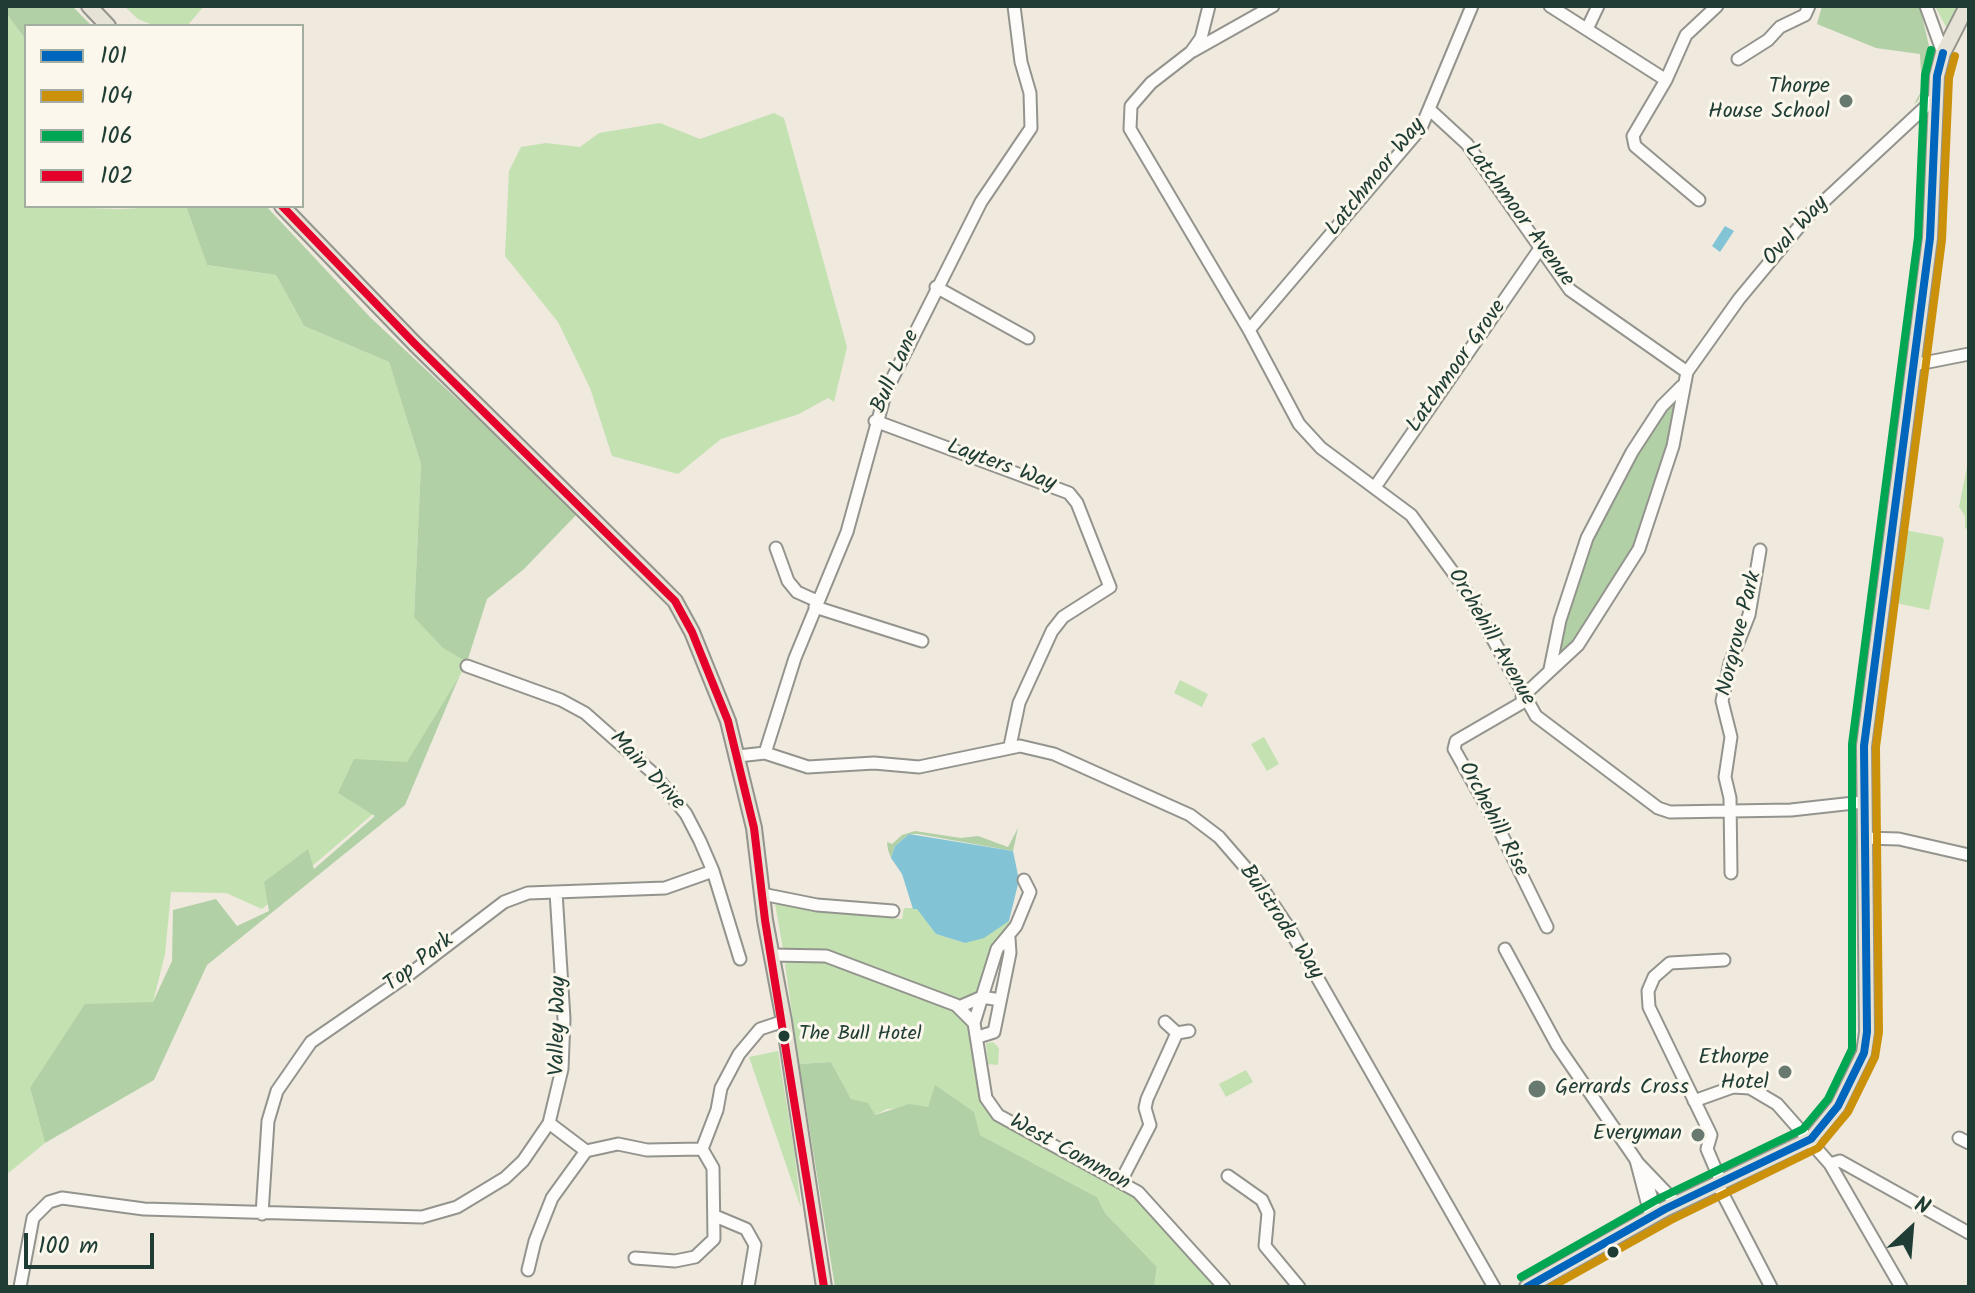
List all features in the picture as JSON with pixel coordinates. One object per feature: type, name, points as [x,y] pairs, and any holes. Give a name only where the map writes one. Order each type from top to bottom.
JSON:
[{"type":"main road","points":[[89,6],[106,24]]},
{"type":"main road","points":[[1527,1287],[1677,1204],[1811,1139],[1838,1106],[1864,1053],[1867,1032],[1864,746],[1930,238],[1936,97],[1943,53],[1967,6]]},
{"type":"main road","points":[[284,208],[414,343],[675,601],[702,651],[738,756],[754,828],[824,1287]]},
{"type":"street","name":"Bull Lane","points":[[765,753],[816,604],[847,532],[875,421],[886,391],[988,189],[1021,145],[1032,118],[1014,6]]},
{"type":"street","name":"Orchehill Avenue","points":[[1209,6],[1205,26],[1191,52],[1151,83],[1131,106],[1130,129],[1249,330],[1299,424],[1321,448],[1411,515],[1463,586],[1536,716],[1658,808],[1670,812],[1791,810],[1863,802]]},
{"type":"street","points":[[1191,52],[1273,6]]},
{"type":"street","name":"Latchmoor Way","points":[[1249,330],[1405,150],[1430,110],[1453,45],[1472,6]]},
{"type":"street","points":[[1550,6],[1588,27],[1666,80]]},
{"type":"street","points":[[1588,27],[1598,6]]},
{"type":"street","points":[[1699,200],[1633,141],[1686,35],[1717,6]]},
{"type":"street","points":[[1738,59],[1768,40],[1780,27],[1805,15],[1809,6]]},
{"type":"street","points":[[1926,6],[1943,53]]},
{"type":"street","points":[[1205,26],[1226,35]]},
{"type":"street","name":"Oval Way","points":[[1524,699],[1578,645],[1639,549],[1673,446],[1687,372],[1739,299],[1799,225],[1936,97]]},
{"type":"street","name":"Latchmoor Avenue","points":[[1430,110],[1467,144],[1581,300],[1687,372]]},
{"type":"street","name":"Latchmoor Grove","points":[[1375,487],[1541,247]]},
{"type":"street","points":[[936,287],[1028,338]]},
{"type":"street","points":[[1913,365],[1969,354]]},
{"type":"street","name":"Oval Way","points":[[1550,670],[1560,620],[1587,538],[1632,452],[1662,406],[1682,386]]},
{"type":"street","name":"Layters Way","points":[[875,421],[1069,493],[1077,503],[1110,587],[1063,617],[1052,631],[1019,703],[1010,746]]},
{"type":"street","points":[[776,548],[788,581],[797,592],[816,604],[922,641]]},
{"type":"street","name":"Norgrove Park","points":[[1731,873],[1730,811],[1725,777],[1731,737],[1722,701],[1730,663],[1749,615],[1760,550]]},
{"type":"street","name":"Main Drive","points":[[467,666],[561,700],[619,739],[686,814],[713,871],[740,959]]},
{"type":"street","name":"Orchehill Rise","points":[[1524,699],[1456,741],[1454,749],[1496,823],[1547,927]]},
{"type":"street","name":"Bulstrode Way","points":[[738,756],[765,753],[808,767],[874,763],[919,767],[1010,746],[1054,754],[1190,815],[1219,837],[1258,882],[1289,928],[1494,1287]]},
{"type":"street","points":[[1864,838],[1899,839],[1969,855]]},
{"type":"street","name":"Top Park","points":[[262,1214],[268,1121],[277,1091],[311,1042],[411,973],[485,913],[528,893],[665,888],[713,871]]},
{"type":"street","points":[[974,1023],[997,949],[1009,938],[1030,892],[1024,880]]},
{"type":"street","name":"Valley Way","points":[[20,1287],[33,1218],[49,1202],[62,1198],[144,1209],[422,1217],[457,1207],[505,1178],[523,1161],[549,1123],[562,1069],[564,1043],[556,892]]},
{"type":"street","points":[[762,894],[817,905],[893,911]]},
{"type":"street","points":[[978,1037],[994,1032],[1010,953],[1009,938]]},
{"type":"street","points":[[1505,949],[1557,1045],[1651,1186],[1654,1216]]},
{"type":"street","name":"West Common","points":[[771,955],[826,956],[959,1007],[974,1023],[986,1098],[998,1115],[1138,1192],[1224,1287]]},
{"type":"street","points":[[1724,960],[1670,963],[1654,977],[1648,991],[1649,1007],[1711,1135],[1707,1149],[1719,1183],[1771,1287]]},
{"type":"street","points":[[989,974],[1004,977]]},
{"type":"street","points":[[959,1007],[982,997],[1000,1000]]},
{"type":"street","points":[[702,1149],[717,1110],[721,1088],[739,1054],[760,1029],[784,1021]]},
{"type":"street","points":[[1121,1181],[1150,1125],[1145,1108],[1147,1099],[1183,1032],[1165,1022]]},
{"type":"street","points":[[1694,1101],[1733,1087],[1750,1088],[1766,1094],[1811,1139],[1830,1164],[1901,1287]]},
{"type":"street","points":[[549,1123],[586,1151]]},
{"type":"street","points":[[528,1270],[535,1241],[552,1198],[586,1151],[618,1144],[647,1150],[702,1149]]},
{"type":"street","points":[[635,1258],[675,1261],[695,1257],[714,1239],[713,1168],[702,1149]]},
{"type":"street","points":[[1636,1160],[1677,1204]]},
{"type":"street","points":[[1830,1164],[1840,1161],[1967,1229]]},
{"type":"street","points":[[1228,1176],[1262,1200],[1268,1213],[1265,1246],[1299,1287]]},
{"type":"street","points":[[715,1216],[746,1229],[755,1245],[748,1287]]},
{"type":"green space","points":[[6,6],[72,6],[90,24],[24,24],[24,37],[6,13]]},
{"type":"green space","points":[[124,6],[204,6],[189,24],[150,24],[138,19]]},
{"type":"green space","points":[[1822,6],[1920,7],[1929,46],[1927,78],[1918,101],[1914,104],[1922,90],[1920,54],[1876,48],[1817,24]]},
{"type":"green space","points":[[1935,6],[1960,6],[1946,27]]},
{"type":"green space","points":[[6,13],[24,37],[24,208],[187,208],[207,265],[276,275],[304,326],[389,362],[421,464],[414,617],[467,662],[401,790],[262,909],[226,893],[171,892],[165,954],[153,1002],[30,1088],[45,1143],[6,1175]]},
{"type":"green space","points":[[774,113],[784,118],[847,347],[834,402],[828,398],[799,414],[721,439],[678,474],[612,456],[590,388],[558,322],[505,256],[509,171],[521,147],[546,143],[580,147],[599,133],[660,123],[700,139]]},
{"type":"green space","points":[[187,208],[268,208],[370,317],[578,513],[524,569],[487,599],[467,662],[443,648],[414,617],[421,464],[389,362],[304,326],[276,275],[207,265]]},
{"type":"green space","points":[[1675,402],[1671,441],[1643,528],[1588,624],[1560,654],[1558,651],[1591,541],[1650,432],[1663,411]]},
{"type":"green space","points":[[1967,467],[1969,530],[1965,528],[1965,516],[1959,507]]},
{"type":"green space","points":[[1899,529],[1942,537],[1944,540],[1929,610],[1891,602]]},
{"type":"green space","points":[[459,677],[405,805],[207,965],[154,1080],[45,1143],[30,1088],[85,1004],[153,1002],[172,961],[173,910],[216,899],[237,926],[269,911],[264,882],[308,849],[314,869],[375,816],[338,793],[354,759],[407,762]]},
{"type":"green space","points":[[1180,680],[1208,694],[1202,707],[1174,693]]},
{"type":"green space","points":[[1264,737],[1279,764],[1267,771],[1251,744]]},
{"type":"green space","points":[[1018,828],[1013,851],[918,834],[909,834],[895,846],[891,858],[888,850],[887,842],[892,844],[902,835],[915,831],[961,838],[978,836],[1008,847]]},
{"type":"green space","points":[[774,898],[818,912],[902,919],[904,908],[917,908],[936,934],[965,943],[1009,921],[1012,924],[979,993],[957,1001],[830,954],[783,949]]},
{"type":"green space","points":[[789,960],[825,960],[952,1007],[970,1025],[987,1106],[1133,1194],[1217,1287],[1154,1287],[1157,1267],[1105,1213],[1097,1197],[980,1135],[936,1086],[928,1107],[887,1109],[875,1115],[851,1099],[831,1062],[799,1064],[785,964]]},
{"type":"green space","points":[[993,1042],[999,1048],[998,1065],[988,1064],[986,1043]]},
{"type":"green space","points":[[778,1051],[794,1149],[801,1208],[749,1057]]},
{"type":"green space","points":[[831,1062],[851,1099],[868,1103],[875,1115],[909,1104],[928,1107],[935,1085],[974,1112],[980,1135],[1097,1197],[1105,1213],[1157,1267],[1154,1287],[835,1287],[799,1064]]},
{"type":"green space","points":[[1246,1070],[1253,1082],[1226,1097],[1219,1084]]},
{"type":"water","points":[[1725,226],[1734,231],[1720,252],[1712,246]]},
{"type":"water","points":[[909,834],[1013,851],[1019,880],[1009,921],[984,938],[965,943],[936,934],[917,909],[913,909],[902,874],[891,858],[895,846]]},
{"type":"transit line","name":"106","points":[[1521,1277],[1660,1198],[1803,1129],[1828,1099],[1852,1049],[1852,744],[1918,237],[1925,75],[1931,50]]},
{"type":"transit line","name":"101","points":[[1527,1287],[1665,1209],[1811,1139],[1838,1106],[1864,1053],[1867,1032],[1864,746],[1930,238],[1937,76],[1943,53]]},
{"type":"transit line","name":"104","points":[[1551,1287],[1671,1220],[1818,1148],[1848,1112],[1875,1057],[1879,1032],[1876,747],[1942,240],[1949,78],[1955,56]]},
{"type":"transit line","name":"102","points":[[284,208],[414,343],[675,601],[692,632],[728,721],[754,828],[765,920],[824,1287]]},
{"type":"place","name":"Thorpe House School","points":[[1846,101]]},
{"type":"place","name":"The Bull Hotel","points":[[784,1036]]},
{"type":"place","name":"Ethorpe Hotel","points":[[1785,1072]]},
{"type":"place","name":"Gerrards Cross","points":[[1537,1089]]},
{"type":"place","name":"Everyman","points":[[1698,1135]]}]
